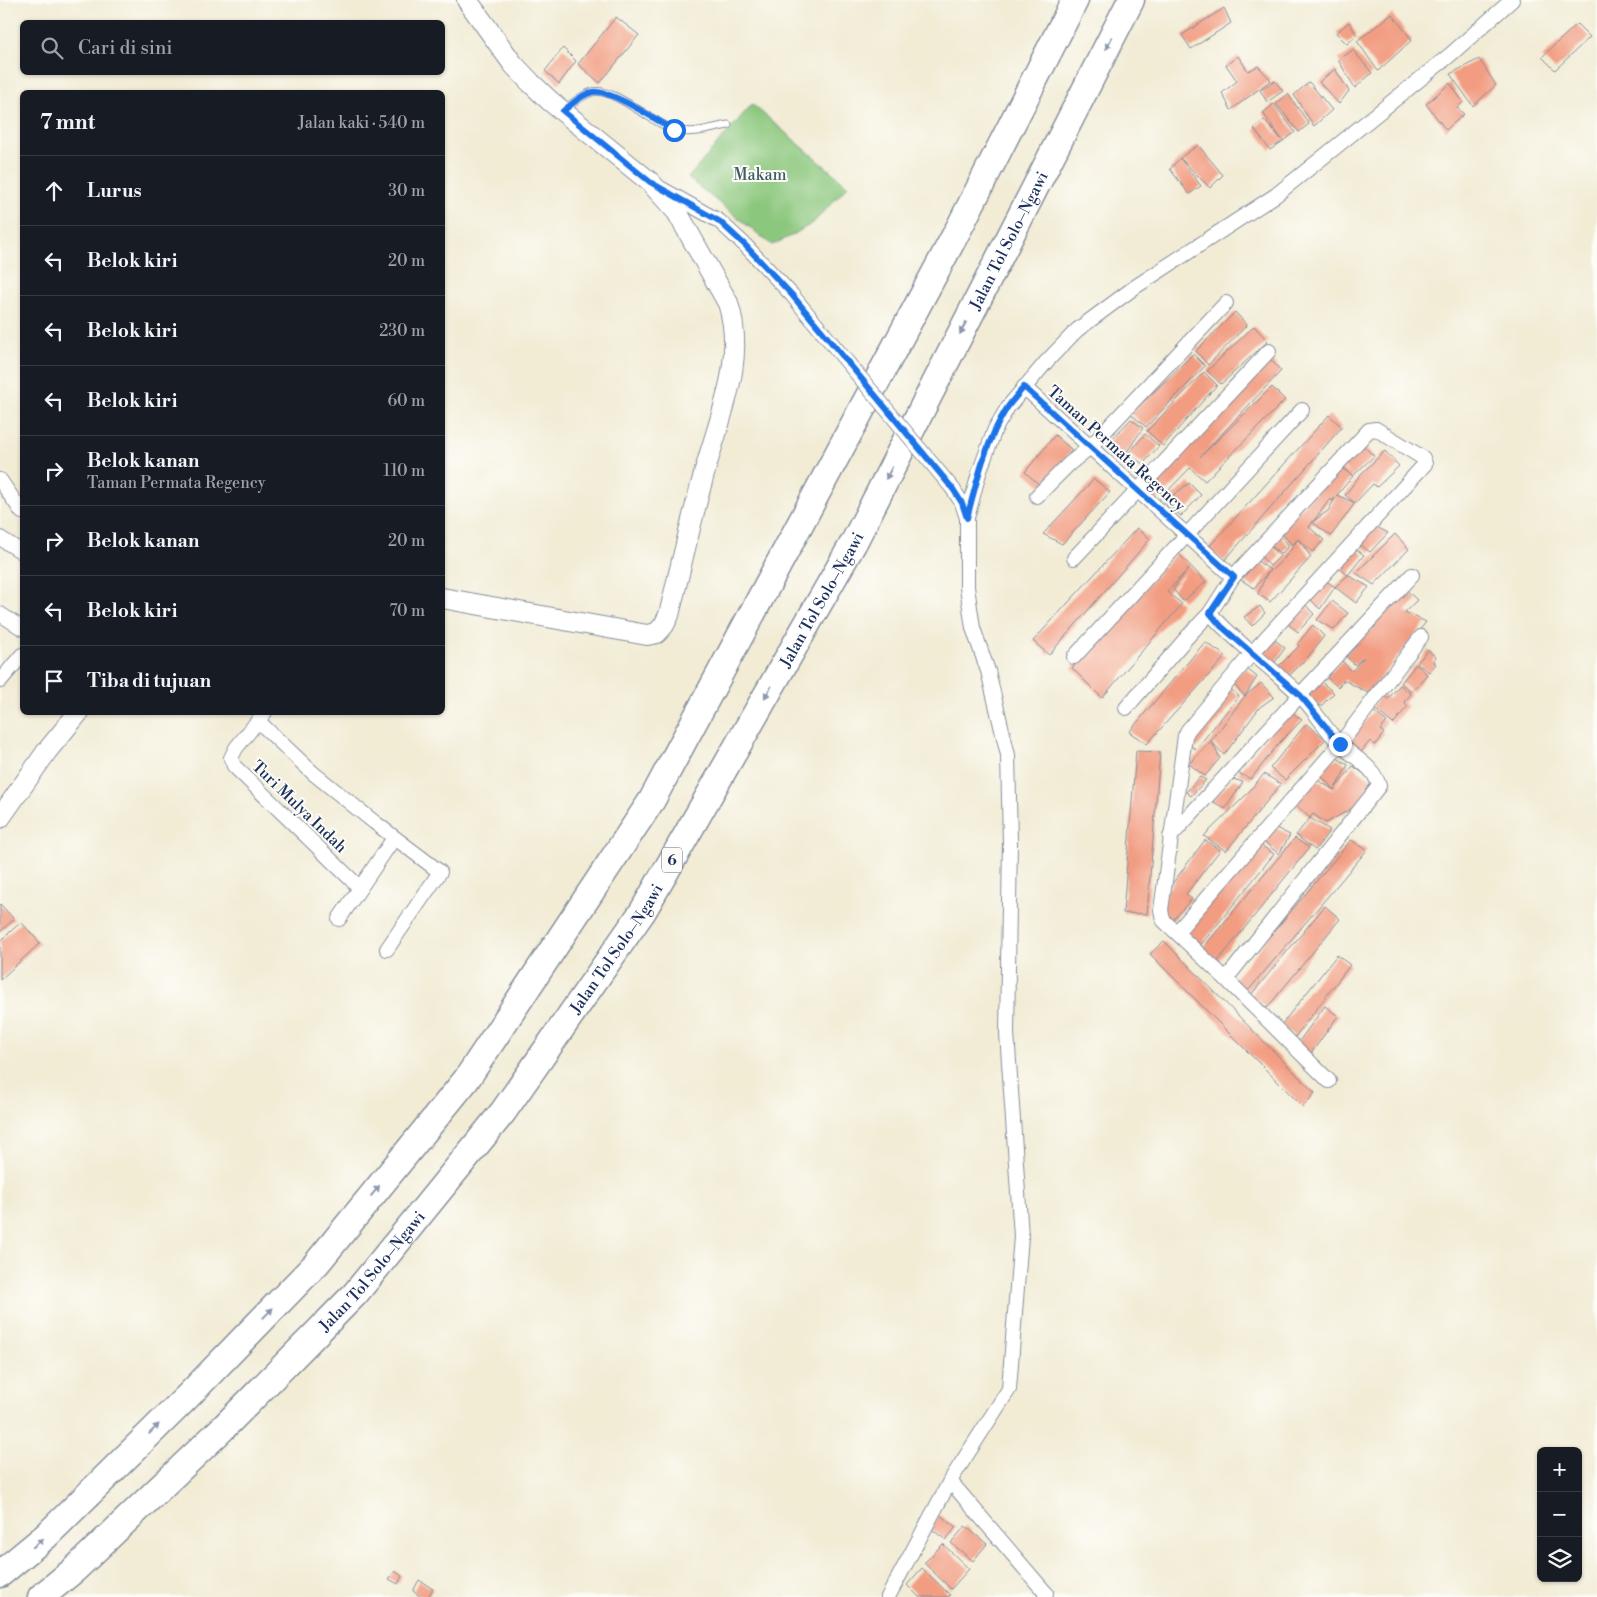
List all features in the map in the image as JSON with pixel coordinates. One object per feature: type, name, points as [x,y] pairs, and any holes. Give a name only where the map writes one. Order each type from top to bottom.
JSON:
[{"type":"highway","points":[[0,1574],[46,1536],[187,1397],[317,1263],[466,1080],[652,800],[959,228],[1075,0]]},
{"type":"highway","name":"Jalan Tol Solo–Ngawi","points":[[41,1597],[74,1570],[223,1428],[354,1294],[503,1112],[643,911],[854,542],[1131,0]]},
{"type":"street","points":[[445,599],[647,635],[657,633],[664,625],[668,615],[706,467],[731,384],[735,339],[728,303],[677,212],[650,182],[550,101],[513,64],[467,0]]},
{"type":"street","points":[[888,1597],[950,1481],[1009,1389],[1020,1236],[1007,1033],[1010,842],[1008,755],[988,671],[973,628],[967,587],[967,518],[979,473],[995,429],[1008,407],[1024,387],[1077,330],[1135,287],[1276,195],[1450,55],[1512,0]]},
{"type":"street","points":[[650,182],[719,221],[745,245],[792,295],[953,489],[962,503],[967,518]]},
{"type":"street","points":[[1037,496],[1069,464],[1090,447],[1226,303]]},
{"type":"street","points":[[1074,558],[1269,351]]},
{"type":"street","name":"Taman Permata Regency","points":[[1024,387],[1234,577]]},
{"type":"street","name":"Taman Permata Regency","points":[[1074,657],[1302,410]]},
{"type":"street","points":[[1126,708],[1189,634],[1210,613],[1234,577],[1369,430],[1376,429],[1425,461],[1423,466],[1252,653],[1185,736],[1170,838],[1161,914],[1163,920],[1226,979],[1329,1081]]},
{"type":"street","points":[[0,480],[20,509]]},
{"type":"street","points":[[0,538],[20,551]]},
{"type":"street","points":[[1170,838],[1412,575]]},
{"type":"street","points":[[1210,613],[1221,626],[1300,695],[1340,744],[1374,772],[1379,786],[1226,979]]},
{"type":"street","points":[[0,614],[20,627]]},
{"type":"street","points":[[1177,932],[1340,744],[1421,637]]},
{"type":"street","points":[[0,681],[20,659]]},
{"type":"street","points":[[0,818],[47,751],[77,715]]},
{"type":"street","name":"Turi Mulya Indah","points":[[360,888],[234,766],[231,758],[236,748],[261,717],[313,773],[440,872],[387,949]]},
{"type":"street","points":[[338,919],[394,838]]},
{"type":"street","points":[[950,1481],[1044,1590],[1046,1593],[1045,1597]]},
{"type":"lane","points":[[563,111],[584,95],[594,91],[607,93],[624,101],[674,130],[692,132],[728,125]]},
{"type":"green space","name":"Makam","points":[[752,104],[848,186],[814,222],[772,245],[688,178]]},
{"type":"building","points":[[1224,8],[1231,23],[1191,49],[1182,35]]},
{"type":"building","points":[[1392,14],[1412,40],[1378,71],[1357,41]]},
{"type":"building","points":[[616,17],[639,35],[600,83],[578,64]]},
{"type":"building","points":[[1349,22],[1357,35],[1347,44],[1336,33]]},
{"type":"building","points":[[1577,24],[1590,37],[1555,70],[1542,57]]},
{"type":"building","points":[[563,48],[576,61],[559,84],[545,71]]},
{"type":"building","points":[[1353,50],[1372,73],[1355,88],[1338,60]]},
{"type":"building","points":[[1238,56],[1248,71],[1258,66],[1271,80],[1231,110],[1222,93],[1237,81],[1226,65]]},
{"type":"building","points":[[1479,59],[1496,85],[1473,106],[1450,74]]},
{"type":"building","points":[[1335,69],[1349,91],[1339,104],[1319,82]]},
{"type":"building","points":[[1275,81],[1283,91],[1267,102],[1260,90]]},
{"type":"building","points":[[1309,82],[1332,110],[1314,126],[1294,95]]},
{"type":"building","points":[[1450,83],[1463,102],[1457,108],[1464,114],[1446,130],[1426,104]]},
{"type":"building","points":[[1288,94],[1309,124],[1299,132],[1276,104]]},
{"type":"building","points":[[1274,104],[1295,132],[1283,141],[1263,113]]},
{"type":"building","points":[[1264,120],[1283,141],[1270,150],[1254,129]]},
{"type":"building","points":[[1198,145],[1223,175],[1210,188],[1180,158]]},
{"type":"building","points":[[1180,158],[1201,186],[1189,194],[1170,169]]},
{"type":"building","points":[[1235,312],[1247,325],[1208,365],[1196,351]]},
{"type":"building","points":[[1254,326],[1268,341],[1221,384],[1207,371]]},
{"type":"building","points":[[1193,354],[1205,366],[1146,427],[1131,414]]},
{"type":"building","points":[[1270,359],[1281,371],[1200,457],[1272,387],[1285,400],[1205,481],[1190,468],[1158,501],[1142,489]]},
{"type":"building","points":[[1204,372],[1217,385],[1163,446],[1147,431]]},
{"type":"building","points":[[1329,415],[1342,427],[1224,561],[1207,549]]},
{"type":"building","points":[[1131,419],[1143,428],[1122,459],[1106,445]]},
{"type":"building","points":[[1145,434],[1159,446],[1143,464],[1128,454]]},
{"type":"building","points":[[1055,435],[1072,450],[1042,487],[1025,472]]},
{"type":"building","points":[[1362,445],[1374,456],[1353,476],[1343,467]]},
{"type":"building","points":[[1385,451],[1399,466],[1377,487],[1373,484],[1355,503],[1345,495],[1361,474]]},
{"type":"building","points":[[1340,467],[1353,476],[1332,501],[1330,499],[1309,527],[1324,540],[1313,552],[1298,539],[1292,545],[1280,531]]},
{"type":"building","points":[[1094,479],[1110,492],[1062,544],[1043,534]]},
{"type":"building","points":[[1189,483],[1201,495],[1181,516],[1164,502]]},
{"type":"building","points":[[1337,495],[1355,503],[1331,536],[1312,522],[1328,511]]},
{"type":"building","points":[[1375,526],[1388,533],[1370,552],[1355,541]]},
{"type":"building","points":[[1137,528],[1150,539],[1049,655],[1033,641]]},
{"type":"building","points":[[1279,534],[1289,546],[1281,554],[1269,544]]},
{"type":"building","points":[[1395,534],[1409,549],[1374,585],[1356,573]]},
{"type":"building","points":[[1298,539],[1311,557],[1270,602],[1258,594],[1266,575],[1283,560]]},
{"type":"building","points":[[1269,544],[1280,556],[1270,566],[1259,554]]},
{"type":"building","points":[[1351,545],[1364,555],[1348,575],[1334,565]]},
{"type":"building","points":[[1177,552],[1206,582],[1183,601],[1173,589],[1189,568],[1167,592],[1182,604],[1102,698],[1072,668]]},
{"type":"building","points":[[1252,557],[1270,570],[1254,588],[1238,578]]},
{"type":"building","points":[[1348,575],[1369,587],[1356,603],[1335,587]]},
{"type":"building","points":[[1322,578],[1335,587],[1320,609],[1306,595]]},
{"type":"building","points":[[1402,586],[1417,600],[1405,612],[1426,622],[1368,693],[1344,680],[1338,687],[1326,677],[1342,661],[1352,671],[1364,657],[1355,665],[1345,655],[1359,639],[1376,626],[1371,619]]},
{"type":"building","points":[[1301,600],[1314,614],[1298,632],[1283,620]]},
{"type":"building","points":[[1332,601],[1348,613],[1334,630],[1317,620]]},
{"type":"building","points":[[1260,606],[1265,613],[1252,626],[1244,617]]},
{"type":"building","points":[[1313,625],[1324,636],[1309,656],[1284,681],[1277,668],[1299,646],[1297,644]]},
{"type":"building","points":[[1269,635],[1285,648],[1273,665],[1252,653]]},
{"type":"building","points":[[1205,642],[1226,656],[1147,744],[1129,732]]},
{"type":"building","points":[[1428,650],[1436,657],[1433,661],[1436,664],[1429,672],[1417,663]]},
{"type":"building","points":[[1416,664],[1427,674],[1412,692],[1401,683]]},
{"type":"building","points":[[1246,668],[1257,677],[1245,696],[1230,681]]},
{"type":"building","points":[[1316,677],[1334,693],[1321,706],[1300,695]]},
{"type":"building","points":[[1261,683],[1274,697],[1260,707],[1224,755],[1211,741],[1245,696]]},
{"type":"building","points":[[1226,685],[1239,696],[1196,749],[1184,742]]},
{"type":"building","points":[[1400,685],[1411,694],[1404,702],[1408,706],[1393,724],[1372,707],[1382,694],[1388,699]]},
{"type":"building","points":[[1288,709],[1302,720],[1279,743],[1251,779],[1238,773]]},
{"type":"building","points":[[1373,711],[1387,722],[1380,730],[1384,733],[1375,745],[1370,741],[1361,752],[1349,742]]},
{"type":"building","points":[[1306,724],[1326,739],[1285,780],[1270,768]]},
{"type":"building","points":[[1211,741],[1220,758],[1205,776],[1189,764]]},
{"type":"building","points":[[1136,751],[1160,752],[1147,914],[1123,913]]},
{"type":"building","points":[[1337,758],[1348,765],[1334,790],[1317,771]]},
{"type":"building","points":[[1353,766],[1373,780],[1356,806],[1326,823],[1313,814],[1310,818],[1295,804],[1317,780],[1334,790]]},
{"type":"building","points":[[1264,774],[1281,784],[1226,851],[1204,836],[1244,797]]},
{"type":"building","points":[[1200,777],[1206,780],[1191,796],[1186,792]]},
{"type":"building","points":[[1233,779],[1243,782],[1225,809],[1212,801]]},
{"type":"building","points":[[1310,818],[1330,830],[1315,850],[1296,835]]},
{"type":"building","points":[[1274,827],[1290,835],[1279,854],[1263,841]]},
{"type":"building","points":[[1295,838],[1309,848],[1218,961],[1202,949]]},
{"type":"building","points":[[1205,840],[1220,850],[1186,894],[1192,899],[1172,921],[1162,912],[1163,896]]},
{"type":"building","points":[[1351,840],[1367,850],[1247,992],[1233,980]]},
{"type":"building","points":[[1259,844],[1274,854],[1200,946],[1184,934]]},
{"type":"building","points":[[0,904],[14,919],[0,932]]},
{"type":"building","points":[[1325,906],[1340,919],[1267,1008],[1250,996]]},
{"type":"building","points":[[21,922],[40,943],[0,980],[0,941]]},
{"type":"building","points":[[1164,941],[1315,1093],[1303,1107],[1150,954]]},
{"type":"building","points":[[1337,955],[1350,965],[1295,1037],[1281,1025]]},
{"type":"building","points":[[1325,1006],[1338,1016],[1309,1056],[1297,1044]]},
{"type":"building","points":[[940,1515],[956,1527],[946,1540],[930,1528]]},
{"type":"building","points":[[965,1526],[987,1544],[973,1561],[951,1543]]},
{"type":"building","points":[[943,1544],[969,1569],[951,1589],[924,1563]]},
{"type":"building","points":[[922,1568],[950,1595],[948,1597],[919,1597],[907,1585]]},
{"type":"building","points":[[395,1571],[402,1576],[398,1584],[389,1579]]},
{"type":"building","points":[[419,1580],[433,1589],[428,1597],[421,1597],[413,1591]]},
{"type":"route","points":[[674,130],[607,93],[594,91],[584,95],[563,111],[650,182],[719,221],[768,268],[953,489],[962,503],[967,518],[979,473],[995,429],[1008,407],[1024,387],[1234,577],[1210,613],[1221,626],[1300,695],[1340,744]]}]
